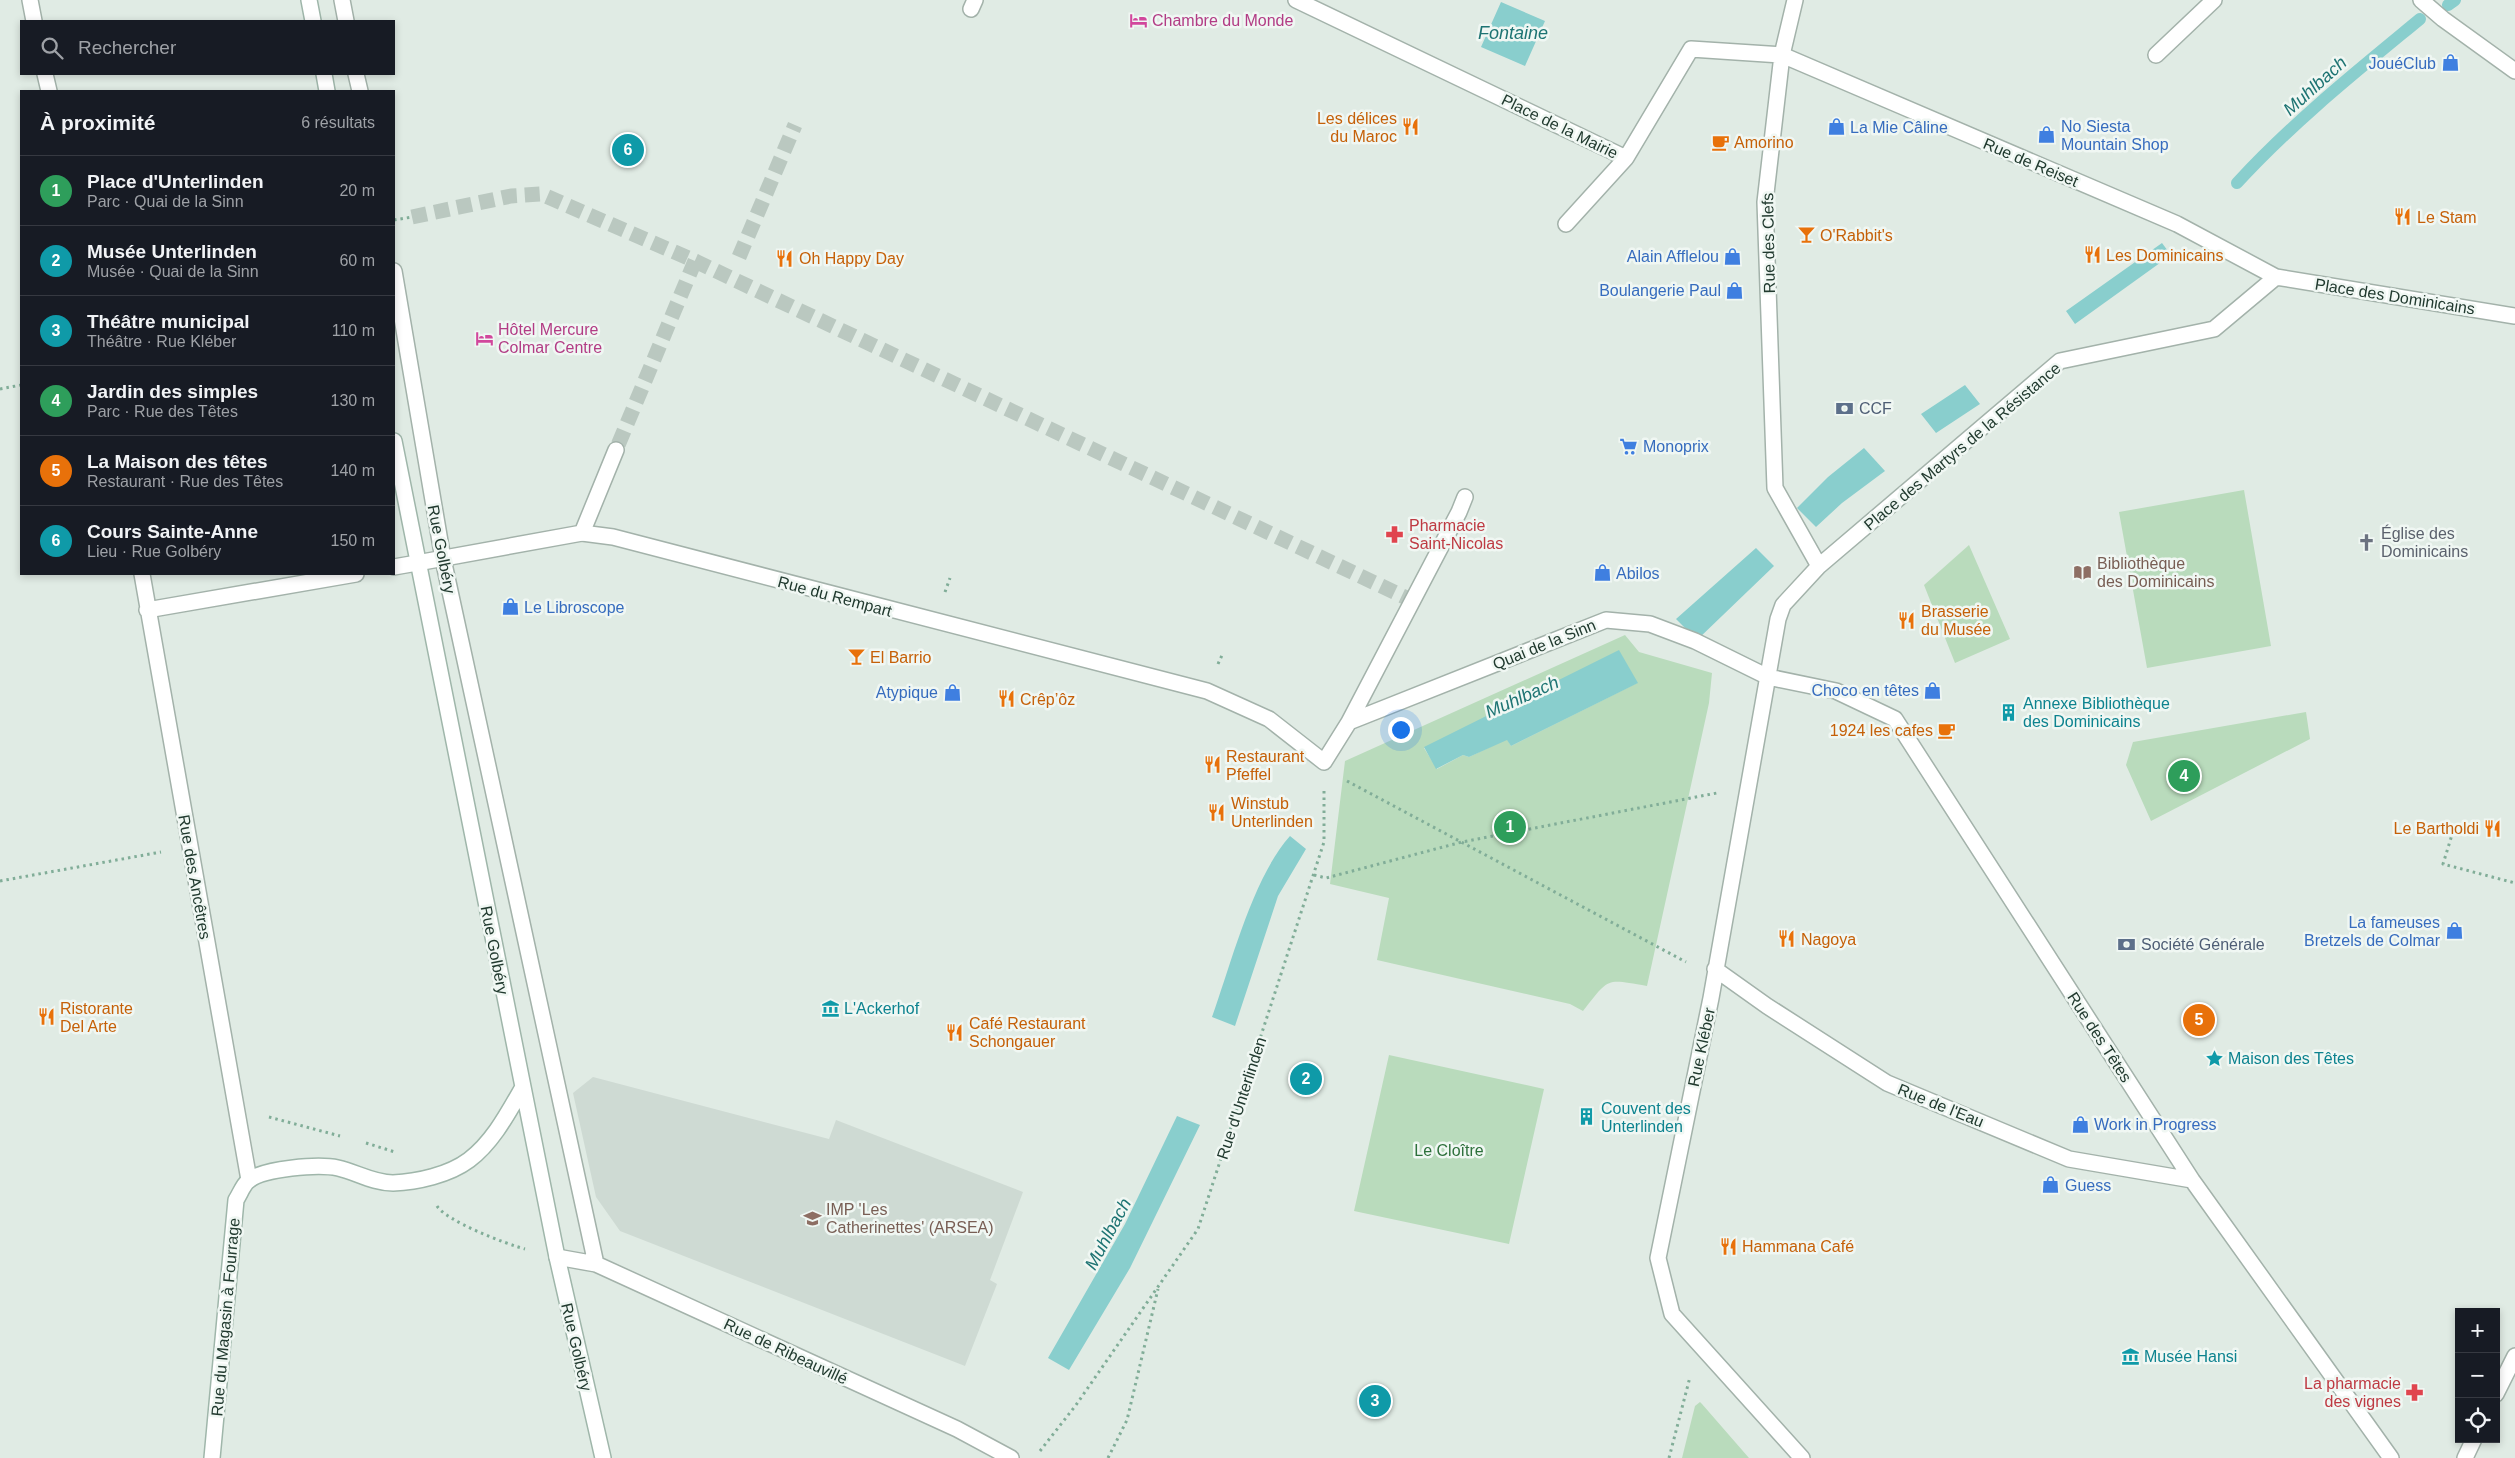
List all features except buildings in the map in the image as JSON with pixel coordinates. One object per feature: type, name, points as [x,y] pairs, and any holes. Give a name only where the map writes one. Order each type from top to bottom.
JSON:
[{"type":"street","points":[[30,0],[34,20]]},
{"type":"street","points":[[309,0],[313,20]]},
{"type":"street","points":[[342,0],[346,20]]},
{"type":"street","name":"Place de la Mairie","points":[[1296,0],[1626,158],[1691,48],[1782,55]]},
{"type":"street","name":"Rue des Clefs","points":[[1795,0],[1782,55],[1765,202],[1775,488],[1819,566]]},
{"type":"street","points":[[2156,55],[2214,0]]},
{"type":"street","points":[[2421,0],[2443,20],[2515,71]]},
{"type":"street","name":"Rue de Reiset","points":[[1782,55],[2176,224],[2276,277]]},
{"type":"street","points":[[45,75],[49,90]]},
{"type":"street","points":[[324,75],[327,90]]},
{"type":"street","points":[[356,75],[360,90]]},
{"type":"street","points":[[1566,224],[1626,158]]},
{"type":"street","name":"Rue Golbéry","points":[[395,277],[443,559],[596,1264]]},
{"type":"street","name":"Place des Dominicains","points":[[2276,277],[2515,316]]},
{"type":"street","name":"Place des Martyrs de la Résistance","points":[[1768,677],[1778,619],[1783,606],[1819,566],[2060,361],[2214,329],[2276,277]]},
{"type":"street","name":"Rue Golbéry","points":[[395,446],[557,1257],[603,1458]]},
{"type":"street","points":[[582,534],[616,450]]},
{"type":"street","points":[[1324,762],[1349,722],[1451,528],[1465,496]]},
{"type":"street","name":"Rue du Rempart","points":[[395,567],[582,534],[613,537],[1207,692],[1269,719],[1324,762]]},
{"type":"street","name":"Rue des Ancêtres","points":[[142,575],[249,1180]]},
{"type":"street","points":[[147,610],[350,575]]},
{"type":"street","name":"Quai de la Sinn","points":[[1349,722],[1606,620],[1650,624],[1695,641],[1768,677]]},
{"type":"street","name":"Rue Kléber","points":[[1768,677],[1715,970],[1658,1258],[1672,1314],[1802,1458]]},
{"type":"street","name":"Rue des Têtes","points":[[1768,677],[1836,692],[1895,719],[2192,1180],[2391,1458]]},
{"type":"street","name":"Rue de l'Eau","points":[[1715,970],[1767,1006],[1887,1083],[2069,1159],[2192,1180]]},
{"type":"street","points":[[249,1180],[285,1168],[337,1168],[362,1177],[392,1183],[443,1174],[468,1161],[486,1143],[502,1123],[523,1087]]},
{"type":"street","name":"Rue du Magasin à Fourrage","points":[[212,1458],[236,1200],[249,1180]]},
{"type":"street","name":"Rue de Ribeauvillé","points":[[557,1257],[596,1264],[957,1429],[1011,1458]]},
{"type":"street","points":[[2500,1386],[2515,1356]]},
{"type":"street","points":[[2465,1458],[2472,1443]]},
{"type":"path","points":[[395,220],[412,216]]},
{"type":"path","points":[[0,389],[20,385]]},
{"type":"path","name":"Rue d'Unterlinden","points":[[1034,1458],[1076,1405],[1198,1229],[1324,842],[1324,762]]},
{"type":"path","points":[[1342,779],[1686,962],[1715,970]]},
{"type":"path","points":[[1314,875],[1326,878],[1462,842],[1749,788]]},
{"type":"path","points":[[2455,825],[2443,864],[2515,883]]},
{"type":"path","points":[[0,881],[189,847]]},
{"type":"path","points":[[1108,1458],[1127,1420],[1159,1286]]},
{"type":"path","points":[[1669,1458],[1687,1386],[1701,1346]]},
{"type":"shaded area","name":"IMP 'Les Catherinettes' (ARSEA)","points":[[593,1077],[829,1139],[836,1120],[1023,1192],[990,1280],[997,1284],[965,1366],[620,1231],[596,1197],[573,1093]]},
{"type":"green space","points":[[2244,490],[2271,646],[2147,668],[2119,512]]},
{"type":"green space","points":[[1969,545],[2010,639],[1955,663],[1924,585]]},
{"type":"green space","points":[[1625,635],[1639,652],[1712,673],[1709,703],[1647,986],[1623,982],[1609,983],[1598,992],[1583,1011],[1570,1004],[1377,960],[1389,898],[1330,884],[1345,761]],"holes":[[[1619,651],[1637,683],[1511,746],[1507,739],[1469,757],[1463,755],[1437,769],[1424,748]]]},
{"type":"green space","points":[[2306,712],[2310,739],[2151,821],[2126,765],[2133,742]]},
{"type":"green space","name":"Le Cloître","points":[[1389,1055],[1544,1089],[1509,1244],[1354,1211]]},
{"type":"green space","points":[[1700,1402],[1749,1458],[1682,1458],[1695,1406]]},
{"type":"water","name":"Fontaine","points":[[1501,2],[1545,21],[1525,66],[1481,47]]},
{"type":"water","points":[[2162,243],[2171,255],[2075,324],[2066,311]]},
{"type":"water","points":[[1965,385],[1980,404],[1936,433],[1921,414]]},
{"type":"water","points":[[1864,448],[1885,471],[1842,503],[1816,527],[1797,508],[1828,477]]},
{"type":"water","points":[[1756,548],[1774,566],[1697,640],[1676,619]]},
{"type":"water","points":[[1619,650],[1638,683],[1511,746],[1507,740],[1469,757],[1463,755],[1436,769],[1424,747]]},
{"type":"water","points":[[1290,836],[1306,849],[1278,896],[1235,1026],[1212,1017],[1254,897],[1277,853]]},
{"type":"water","points":[[1177,1116],[1200,1125],[1130,1268],[1069,1370],[1048,1358],[1125,1224]]},
{"type":"waterway","name":"Muhlbach","points":[[2448,5],[2455,0]]},
{"type":"waterway","name":"Muhlbach","points":[[2237,183],[2303,118],[2420,19]]},
{"type":"tunnel","points":[[739,257],[795,125]]},
{"type":"tunnel","points":[[412,217],[511,196],[541,194],[695,261],[616,450]]},
{"type":"tunnel","points":[[695,261],[1413,601]]},
{"type":"place","name":"Chambre du Monde","points":[[1138,20]]},
{"type":"place","name":"JouéClub","points":[[2450,63]]},
{"type":"place","name":"Les délices du Maroc","points":[[1411,127]]},
{"type":"place","name":"La Mie Câline","points":[[1836,127]]},
{"type":"place","name":"No Siesta Mountain Shop","points":[[2047,135]]},
{"type":"place","name":"Amorino","points":[[1720,142]]},
{"type":"place","name":"Cours Sainte-Anne","points":[[628,150]]},
{"type":"place","name":"Le Stam","points":[[2403,217]]},
{"type":"place","name":"O'Rabbit's","points":[[1806,235]]},
{"type":"place","name":"Les Dominicains","points":[[2092,255]]},
{"type":"place","name":"Alain Afflelou","points":[[1733,256]]},
{"type":"place","name":"Oh Happy Day","points":[[785,258]]},
{"type":"place","name":"Boulangerie Paul","points":[[1735,290]]},
{"type":"place","name":"Hôtel Mercure Colmar Centre","points":[[484,338]]},
{"type":"place","name":"CCF","points":[[1845,408]]},
{"type":"place","name":"Monoprix","points":[[1629,446]]},
{"type":"place","name":"Pharmacie Saint-Nicolas","points":[[1395,534]]},
{"type":"place","name":"Église des Dominicains","points":[[2367,542]]},
{"type":"place","name":"Bibliothèque des Dominicains","points":[[2083,572]]},
{"type":"place","name":"Abilos","points":[[1602,573]]},
{"type":"place","name":"Le Libroscope","points":[[510,607]]},
{"type":"place","name":"Brasserie du Musée","points":[[1907,620]]},
{"type":"place","name":"El Barrio","points":[[856,657]]},
{"type":"place","name":"Choco en têtes","points":[[1933,690]]},
{"type":"place","name":"Atypique","points":[[952,692]]},
{"type":"place","name":"Crêp’ôz","points":[[1006,699]]},
{"type":"place","name":"Annexe Bibliothèque des Dominicains","points":[[2009,712]]},
{"type":"place","name":"1924 les cafes","points":[[1947,730]]},
{"type":"place","name":"Restaurant Pfeffel","points":[[1212,765]]},
{"type":"place","name":"Jardin des simples","points":[[2184,776]]},
{"type":"place","name":"Winstub Unterlinden","points":[[1217,812]]},
{"type":"place","name":"Place d'Unterlinden","points":[[1510,827]]},
{"type":"place","name":"Le Bartholdi","points":[[2493,828]]},
{"type":"place","name":"La fameuses Bretzels de Colmar","points":[[2454,931]]},
{"type":"place","name":"Nagoya","points":[[1787,939]]},
{"type":"place","name":"Société Générale","points":[[2127,944]]},
{"type":"place","name":"L'Ackerhof","points":[[830,1008]]},
{"type":"place","name":"Ristorante Del Arte","points":[[46,1017]]},
{"type":"place","name":"La Maison des têtes","points":[[2199,1020]]},
{"type":"place","name":"Café Restaurant Schongauer","points":[[955,1032]]},
{"type":"place","name":"Maison des Têtes","points":[[2214,1058]]},
{"type":"place","name":"Musée Unterlinden","points":[[1306,1079]]},
{"type":"place","name":"Couvent des Unterlinden","points":[[1587,1117]]},
{"type":"place","name":"Work in Progress","points":[[2080,1124]]},
{"type":"place","name":"Guess","points":[[2051,1185]]},
{"type":"place","name":"IMP 'Les Catherinettes' (ARSEA)","points":[[812,1218]]},
{"type":"place","name":"Hammana Café","points":[[1728,1246]]},
{"type":"place","name":"Musée Hansi","points":[[2130,1356]]},
{"type":"place","name":"La pharmacie des vignes","points":[[2415,1392]]},
{"type":"place","name":"Théâtre municipal","points":[[1375,1401]]}]
